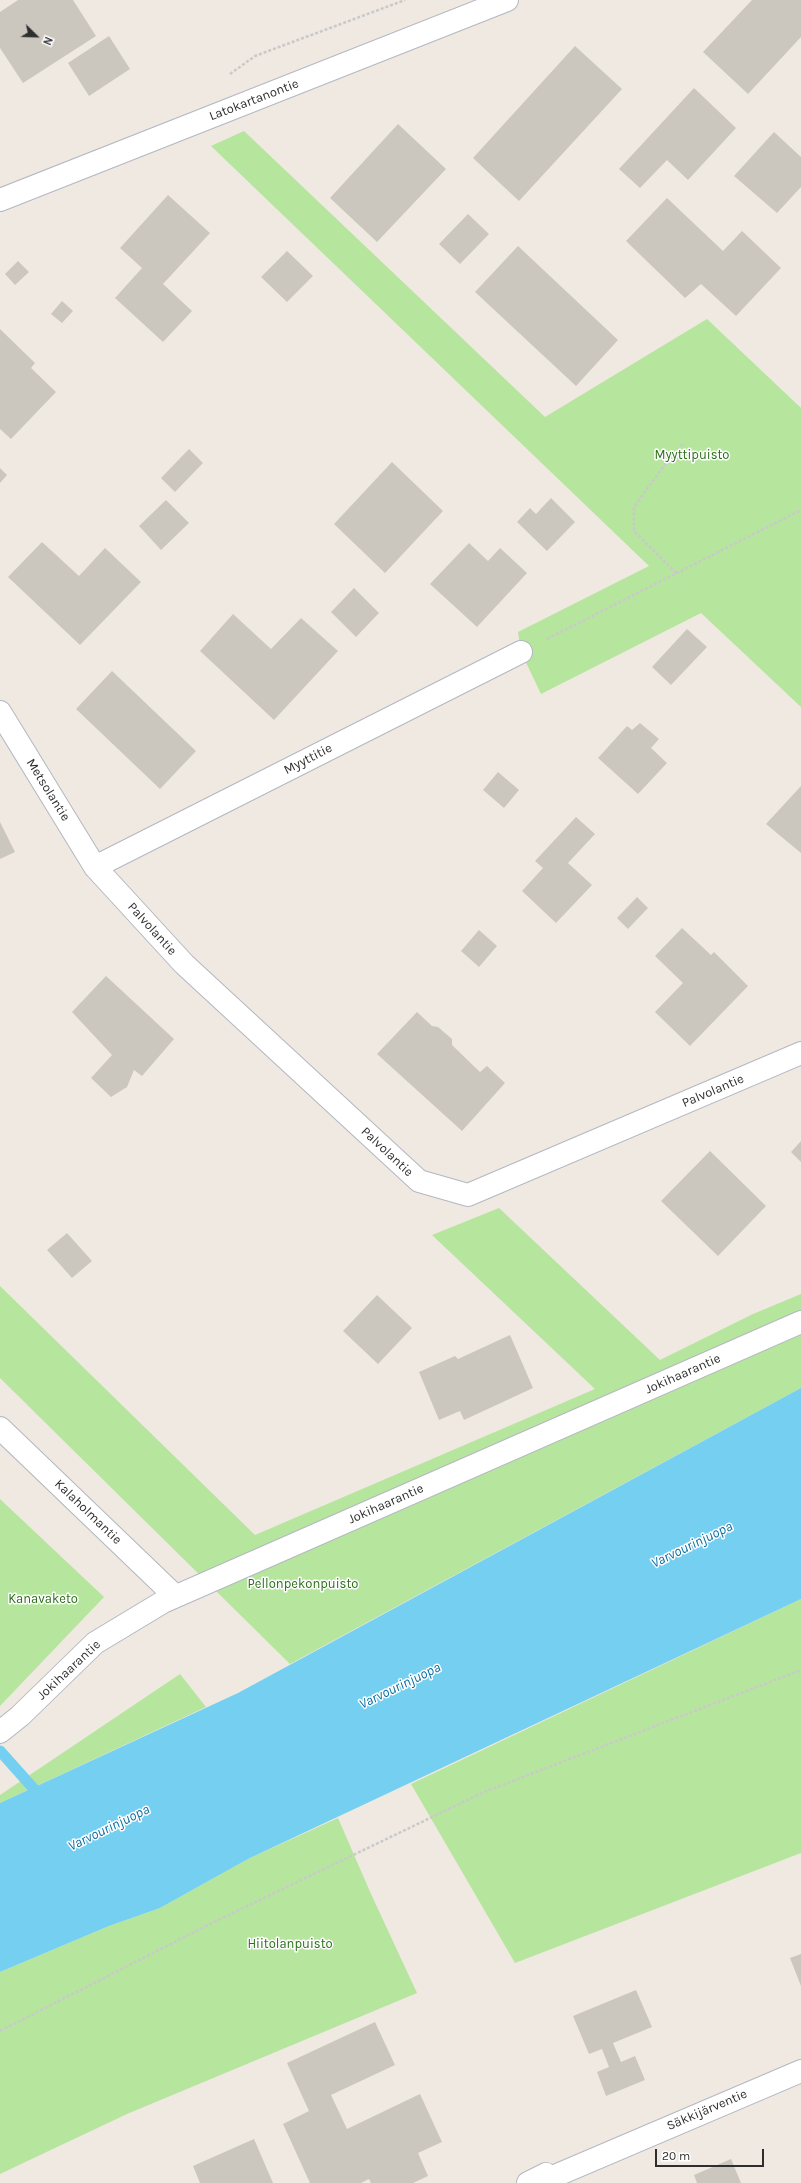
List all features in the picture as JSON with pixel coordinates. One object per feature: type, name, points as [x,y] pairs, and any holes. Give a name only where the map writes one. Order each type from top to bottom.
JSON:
[{"type":"street","name":"Latokartanontie","points":[[0,200],[507,0]]},
{"type":"street","name":"Myyttitie","points":[[95,867],[521,652]]},
{"type":"street","name":"Metsolantie","points":[[0,712],[95,867]]},
{"type":"street","name":"Palvolantie","points":[[95,867],[184,964],[419,1181],[468,1195],[801,1053]]},
{"type":"street","name":"Jokihaarantie","points":[[0,1732],[20,1716],[95,1643],[175,1596],[801,1322]]},
{"type":"street","name":"Kalaholmantie","points":[[0,1428],[175,1596]]},
{"type":"street","name":"Säkkijärventie","points":[[528,2183],[546,2174],[550,2178],[801,2071]]},
{"type":"path","points":[[676,573],[634,531],[634,507],[663,467],[683,444]]},
{"type":"path","points":[[521,652],[801,510]]},
{"type":"path","points":[[0,2031],[210,1924],[484,1792],[801,1670]]},
{"type":"green space","name":"Myyttipuisto","points":[[244,131],[545,417],[707,319],[801,408],[801,707],[701,613],[541,694],[521,652],[518,632],[649,566],[211,146]]},
{"type":"green space","name":"Pellonpekonpuisto","points":[[499,1208],[660,1360],[753,1314],[801,1294],[801,1388],[290,1664],[0,1378],[0,1286],[255,1535],[595,1389],[432,1235]]},
{"type":"green space","name":"Kanavaketo","points":[[0,1499],[104,1597],[0,1706]]},
{"type":"green space","points":[[801,1599],[801,1853],[515,1963],[411,1784]]},
{"type":"green space","points":[[180,1674],[206,1707],[0,1803],[0,1795]]},
{"type":"green space","name":"Hiitolanpuisto","points":[[338,1818],[417,1993],[127,2114],[0,2174],[0,1972],[109,1926],[160,1908],[248,1859]]},
{"type":"water","name":"Varvourinjuopa","points":[[801,1388],[801,1599],[248,1859],[160,1908],[109,1926],[0,1972],[0,1803],[238,1693]]},
{"type":"building","points":[[18,0],[73,0],[96,36],[23,83],[0,48],[0,12]]},
{"type":"building","points":[[752,0],[801,0],[801,37],[748,94],[703,52]]},
{"type":"building","points":[[109,36],[130,69],[89,96],[68,63]]},
{"type":"building","points":[[575,46],[622,89],[519,201],[473,158]]},
{"type":"building","points":[[694,88],[736,128],[688,180],[667,160],[640,188],[619,169]]},
{"type":"building","points":[[398,124],[446,169],[377,242],[330,198]]},
{"type":"building","points":[[774,132],[801,157],[801,187],[777,213],[734,176]]},
{"type":"building","points":[[168,195],[210,233],[163,284],[192,311],[163,342],[115,298],[142,268],[120,248]]},
{"type":"building","points":[[667,198],[723,251],[742,231],[781,268],[736,316],[701,284],[685,298],[626,241]]},
{"type":"building","points":[[468,214],[489,234],[460,264],[439,244]]},
{"type":"building","points":[[518,246],[618,340],[576,386],[475,292]]},
{"type":"building","points":[[287,251],[313,276],[287,302],[261,277]]},
{"type":"building","points":[[18,261],[29,272],[15,285],[5,274]]},
{"type":"building","points":[[62,301],[73,311],[62,323],[51,314]]},
{"type":"building","points":[[0,329],[35,363],[31,368],[56,392],[11,439],[0,429]]},
{"type":"building","points":[[189,449],[203,463],[175,492],[161,478]]},
{"type":"building","points":[[392,462],[443,511],[385,573],[334,524]]},
{"type":"building","points":[[0,468],[7,475],[0,483]]},
{"type":"building","points":[[551,498],[575,522],[547,551],[517,522],[530,508],[536,514]]},
{"type":"building","points":[[166,500],[189,523],[161,550],[139,526]]},
{"type":"building","points":[[42,542],[79,576],[105,548],[141,582],[80,645],[8,577]]},
{"type":"building","points":[[469,543],[488,561],[500,548],[527,573],[477,627],[430,584]]},
{"type":"building","points":[[354,588],[379,613],[356,637],[331,612]]},
{"type":"building","points":[[233,614],[271,649],[301,618],[338,651],[274,720],[200,651]]},
{"type":"building","points":[[687,629],[707,647],[671,685],[652,667]]},
{"type":"building","points":[[112,671],[196,751],[160,789],[76,709]]},
{"type":"building","points":[[640,723],[659,739],[651,748],[667,763],[638,794],[598,758],[627,726],[632,730]]},
{"type":"building","points":[[498,772],[519,790],[504,808],[483,790]]},
{"type":"building","points":[[801,786],[801,853],[766,824]]},
{"type":"building","points":[[576,817],[595,834],[568,863],[592,885],[556,923],[522,891],[543,868],[535,861]]},
{"type":"building","points":[[0,822],[15,852],[0,859]]},
{"type":"building","points":[[637,897],[648,908],[628,929],[617,918]]},
{"type":"building","points":[[682,928],[711,955],[714,952],[748,986],[690,1046],[655,1012],[683,983],[655,956]]},
{"type":"building","points":[[479,930],[497,946],[479,967],[461,951]]},
{"type":"building","points":[[106,976],[174,1039],[142,1076],[134,1070],[127,1087],[111,1097],[91,1078],[112,1055],[72,1012]]},
{"type":"building","points":[[417,1012],[432,1026],[438,1027],[452,1039],[452,1045],[480,1072],[487,1066],[505,1083],[462,1131],[377,1054]]},
{"type":"building","points":[[801,1141],[801,1162],[791,1152]]},
{"type":"building","points":[[710,1151],[766,1206],[718,1256],[661,1201]]},
{"type":"building","points":[[67,1233],[92,1261],[72,1278],[47,1250]]},
{"type":"building","points":[[377,1295],[412,1328],[378,1364],[343,1331]]},
{"type":"building","points":[[510,1335],[533,1388],[464,1420],[460,1411],[439,1420],[419,1372],[455,1356],[458,1359]]},
{"type":"building","points":[[801,1954],[801,1986],[790,1958]]},
{"type":"building","points":[[636,1990],[652,2027],[613,2043],[621,2062],[635,2056],[645,2080],[606,2096],[597,2072],[609,2067],[602,2049],[589,2054],[573,2016]]},
{"type":"building","points":[[375,2022],[395,2065],[331,2095],[347,2129],[420,2094],[442,2142],[418,2153],[428,2176],[413,2183],[371,2183],[369,2179],[361,2183],[310,2183],[283,2124],[309,2111],[287,2063]]},
{"type":"building","points":[[254,2139],[273,2183],[200,2183],[193,2166]]},
{"type":"building","points":[[731,2159],[741,2183],[697,2183],[694,2175]]},
{"type":"waterway","points":[[0,1751],[42,1798]]}]
